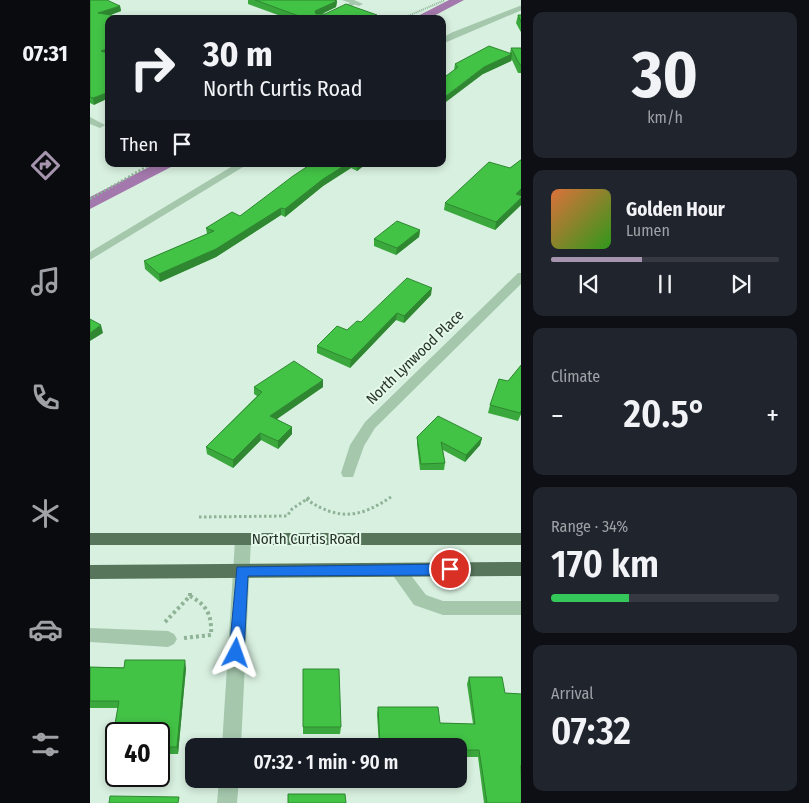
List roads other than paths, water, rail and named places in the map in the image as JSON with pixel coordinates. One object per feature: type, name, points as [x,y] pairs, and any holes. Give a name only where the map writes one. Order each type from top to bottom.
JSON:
[{"type":"main road","name":"North Curtis Road","points":[[90,539],[521,539]]},
{"type":"main road","name":"North Curtis Road","points":[[90,572],[521,568]]},
{"type":"street","points":[[346,0],[357,4]]},
{"type":"street","points":[[446,40],[521,7]]},
{"type":"street","points":[[90,120],[100,125]]},
{"type":"street","points":[[90,257],[238,167]]},
{"type":"street","name":"North Lynwood Place","points":[[348,472],[357,445],[370,425],[521,277]]},
{"type":"street","points":[[232,738],[243,540]]},
{"type":"street","points":[[396,570],[420,600],[443,608],[521,608]]},
{"type":"street","points":[[90,635],[165,633]]},
{"type":"street","points":[[227,803],[228,788]]},
{"type":"lane","points":[[329,15],[357,4]]},
{"type":"waterway","points":[[426,15],[458,0]]},
{"type":"waterway","points":[[90,204],[160,167]]}]
